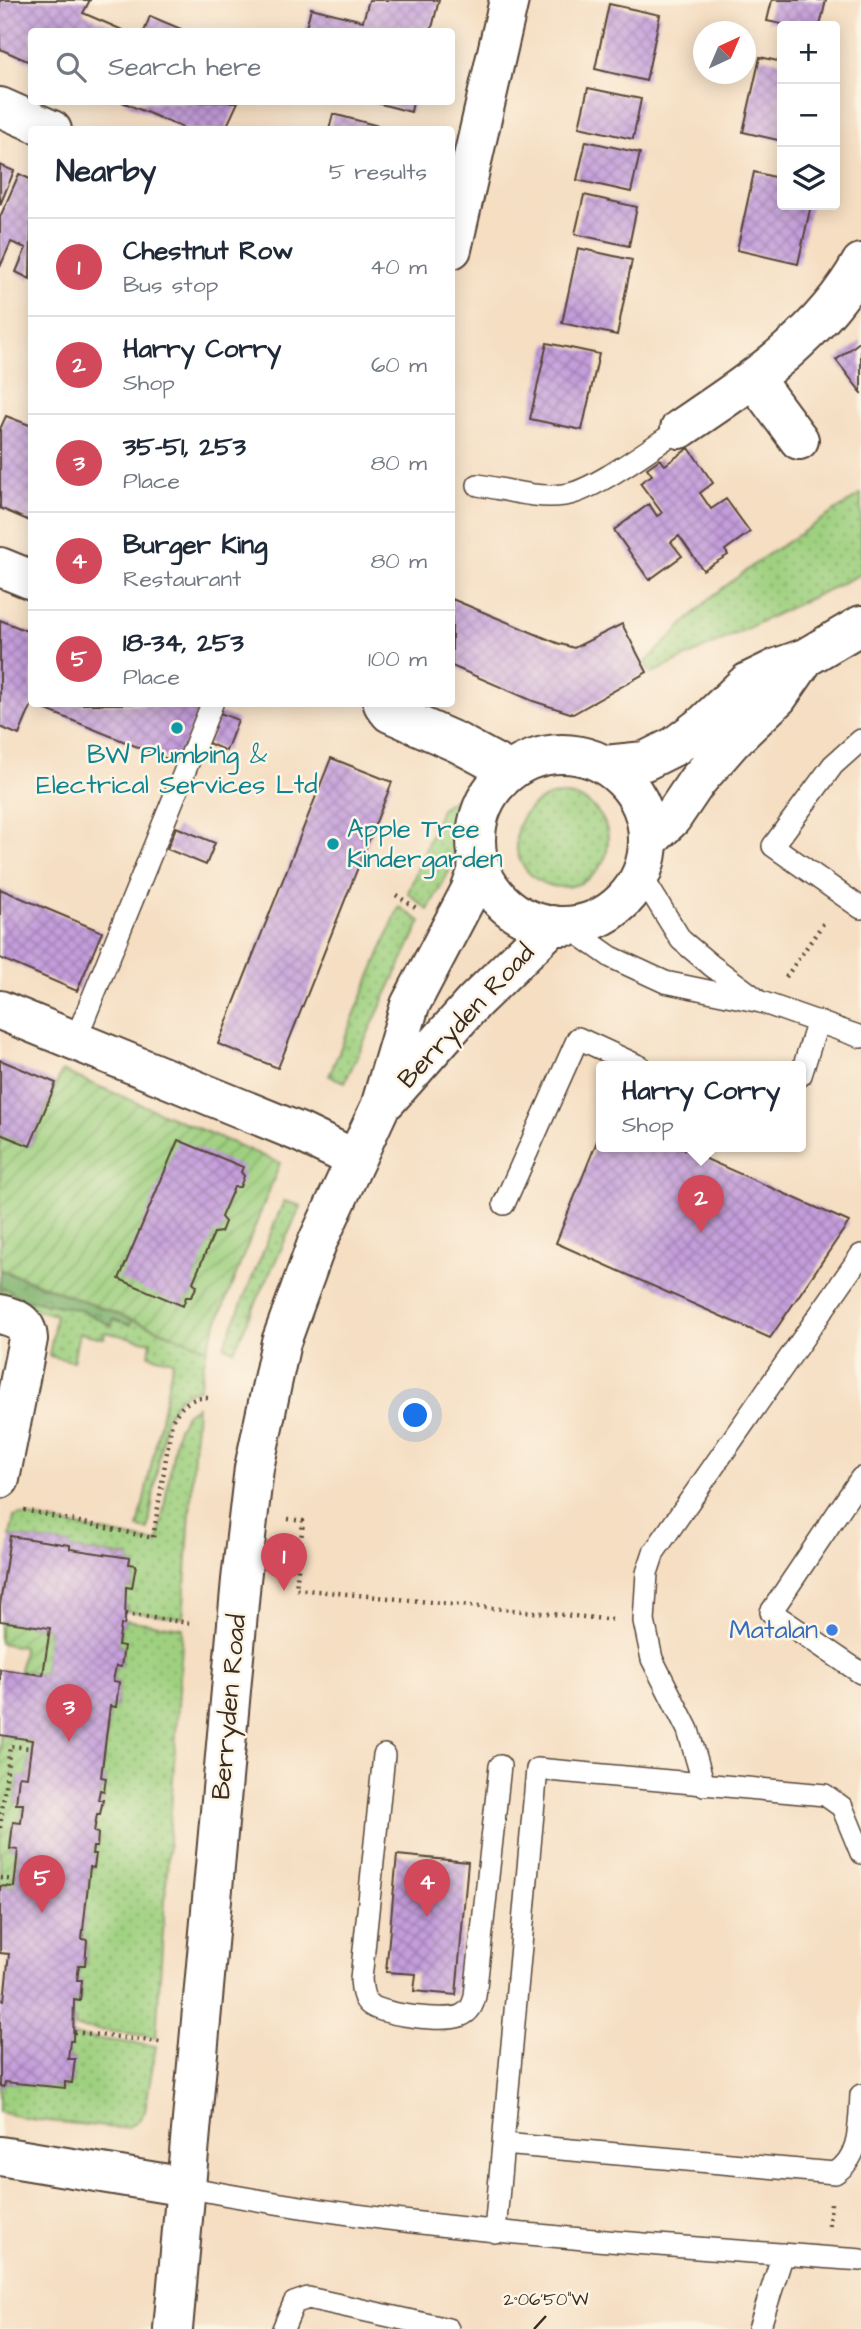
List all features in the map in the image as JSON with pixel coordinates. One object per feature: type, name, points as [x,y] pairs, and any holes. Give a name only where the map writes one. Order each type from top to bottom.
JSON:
[{"type":"main road","points":[[455,236],[509,0]]},
{"type":"main road","points":[[0,107],[43,126]]},
{"type":"main road","points":[[680,429],[754,379],[803,339],[850,284],[861,263]]},
{"type":"main road","points":[[754,379],[799,440]]},
{"type":"main road","points":[[0,567],[28,578]]},
{"type":"main road","points":[[605,765],[645,761],[674,746],[704,723],[748,682],[805,658],[861,625]]},
{"type":"main road","points":[[645,858],[645,819],[637,798],[623,780],[605,765],[567,754],[547,755],[510,771],[493,789],[482,809],[476,833],[478,857],[485,878],[497,896],[531,921],[560,926],[590,922],[611,911],[629,895],[645,858],[697,781],[732,741],[778,697],[805,658]]},
{"type":"main road","points":[[376,707],[458,743],[510,771]]},
{"type":"main road","name":"Berryden Road","points":[[173,2329],[241,1580],[254,1468],[281,1342],[317,1243],[380,1107],[410,1005],[470,891],[477,872],[478,857]]},
{"type":"main road","name":"Berryden Road","points":[[380,1107],[474,1002],[560,926]]},
{"type":"main road","points":[[0,1010],[301,1133],[355,1159]]},
{"type":"main road","points":[[0,1314],[21,1322],[27,1329],[28,1339],[8,1493]]},
{"type":"main road","points":[[0,2156],[186,2187]]},
{"type":"lane","points":[[478,485],[536,494],[564,495],[592,485],[680,429]]},
{"type":"lane","points":[[75,1041],[211,707]]},
{"type":"lane","points":[[861,740],[833,765],[774,846],[861,908]]},
{"type":"lane","points":[[645,858],[681,940],[764,1003]]},
{"type":"lane","points":[[560,926],[611,957],[665,982],[764,1003],[861,1037]]},
{"type":"lane","points":[[806,1061],[818,1021]]},
{"type":"lane","points":[[504,1204],[578,1038],[628,1061]]},
{"type":"lane","points":[[704,1785],[688,1730],[652,1658],[644,1621],[647,1573],[654,1552],[861,1255]]},
{"type":"lane","points":[[861,1478],[771,1612],[861,1673]]},
{"type":"lane","points":[[384,1755],[362,1966],[362,1993],[367,2003],[380,2012],[450,2019],[463,2015],[472,2007],[475,1996],[499,1766]]},
{"type":"lane","points":[[495,2232],[537,1769],[825,1795],[842,1807],[861,1853]]},
{"type":"lane","points":[[503,2144],[835,2173],[848,2166],[856,2151],[861,2095]]},
{"type":"lane","points":[[186,2187],[276,2205],[495,2232],[861,2260]]},
{"type":"lane","points":[[760,2329],[783,2254]]},
{"type":"lane","points":[[283,2329],[294,2303],[308,2298],[448,2329]]},
{"type":"path","points":[[764,1003],[843,895]]},
{"type":"path","points":[[8,1493],[153,1538],[172,1421],[189,1400],[208,1398]]},
{"type":"path","points":[[284,1518],[303,1521],[296,1589],[644,1621]]},
{"type":"path","points":[[125,1614],[188,1623]]},
{"type":"path","points":[[0,1828],[10,1746],[31,1748]]},
{"type":"path","points":[[0,1878],[14,1880]]},
{"type":"path","points":[[74,2032],[161,2042]]},
{"type":"green space","points":[[861,494],[861,574],[651,674],[645,663],[710,598],[764,557]]},
{"type":"green space","points":[[562,795],[588,803],[600,815],[608,841],[600,867],[588,879],[562,887],[536,879],[524,867],[516,841],[524,815],[536,803]]},
{"type":"green space","points":[[454,799],[461,829],[460,843],[450,870],[428,910],[408,893],[442,807]]},
{"type":"green space","points":[[399,907],[421,921],[345,1082],[329,1076]]},
{"type":"green space","points":[[62,1071],[280,1163],[207,1348],[0,1269],[0,1134],[30,1146]]},
{"type":"green space","points":[[284,1201],[301,1206],[234,1350],[224,1346]]},
{"type":"green space","points":[[0,1270],[207,1348],[199,1389],[182,1396],[165,1420],[148,1530],[138,1528],[173,1361],[149,1355],[151,1342],[105,1332],[104,1338],[79,1333],[73,1361],[49,1356],[56,1315],[0,1300]]},
{"type":"green space","points":[[0,1270],[131,1319],[131,1325],[113,1319],[112,1326],[81,1310],[24,1299],[4,1288],[0,1289]]},
{"type":"green space","points":[[197,1406],[183,1618],[126,1611],[126,1587],[132,1588],[136,1565],[129,1564],[130,1557],[70,1549],[70,1545],[10,1536],[14,1517],[20,1515],[158,1543],[177,1430],[186,1414]]},
{"type":"green space","points":[[125,1620],[183,1628],[156,2037],[75,2027],[75,2021],[72,2021],[74,2000],[80,2001],[82,1980],[77,1980],[79,1965],[85,1965],[87,1940],[82,1939],[90,1867],[94,1868],[96,1854],[92,1854],[93,1847],[97,1847],[98,1833],[94,1832],[103,1800],[98,1800],[100,1790],[104,1790],[106,1778],[101,1777],[110,1707],[116,1707],[119,1682],[113,1681],[116,1666],[121,1666],[124,1646],[118,1645],[121,1625],[124,1625]]},
{"type":"green space","points":[[0,1621],[50,1628],[43,1675],[20,1671],[23,1647],[0,1643]]},
{"type":"green space","points":[[0,1735],[32,1740],[27,1777],[19,1777],[16,1803],[23,1804],[21,1823],[13,1823],[10,1848],[18,1850],[14,1887],[0,1886]]},
{"type":"green space","points":[[74,2036],[156,2046],[145,2111],[138,2121],[128,2127],[116,2128],[29,2119],[0,2112],[0,2086],[4,2086],[5,2082],[65,2088],[65,2082],[72,2083],[74,2059],[68,2059],[70,2041],[73,2041]]},
{"type":"building","points":[[0,0],[90,0],[83,13],[118,28],[28,28],[28,61],[0,49]]},
{"type":"building","points":[[369,0],[439,0],[432,28],[306,28],[311,8],[363,21]]},
{"type":"building","points":[[772,0],[826,0],[821,21],[767,21]]},
{"type":"building","points":[[609,4],[660,15],[646,81],[595,69]]},
{"type":"building","points":[[150,16],[179,28],[146,28]]},
{"type":"building","points":[[760,57],[777,61],[777,140],[743,132]]},
{"type":"building","points":[[588,88],[641,99],[633,139],[579,127]]},
{"type":"building","points":[[129,105],[237,105],[227,126],[179,126]]},
{"type":"building","points":[[384,105],[412,105],[411,112]]},
{"type":"building","points":[[333,114],[379,126],[330,126]]},
{"type":"building","points":[[586,141],[640,153],[631,192],[577,180]]},
{"type":"building","points":[[0,165],[14,171],[0,205]]},
{"type":"building","points":[[754,172],[777,178],[777,210],[810,210],[798,264],[737,250]]},
{"type":"building","points":[[19,174],[28,178],[28,278],[16,272],[26,248],[11,242],[0,267],[0,217]]},
{"type":"building","points":[[584,195],[637,207],[629,246],[575,234]]},
{"type":"building","points":[[578,248],[632,260],[617,335],[562,323]]},
{"type":"building","points":[[861,341],[861,392],[836,360]]},
{"type":"building","points":[[547,343],[599,354],[582,430],[530,419]]},
{"type":"building","points":[[6,416],[28,424],[28,520],[0,508],[0,429]]},
{"type":"building","points":[[689,448],[713,483],[700,493],[711,509],[726,499],[750,532],[725,550],[728,555],[703,570],[679,536],[671,542],[682,556],[649,580],[614,530],[649,504],[657,516],[662,513],[640,483],[652,475],[647,468],[660,459],[665,465]]},
{"type":"building","points":[[455,600],[574,648],[622,624],[647,672],[573,714],[533,701],[455,667]]},
{"type":"building","points":[[0,620],[28,631],[28,707],[31,707],[19,735],[0,727]]},
{"type":"building","points":[[39,707],[200,707],[177,763]]},
{"type":"building","points":[[220,713],[238,720],[226,751],[208,743]]},
{"type":"building","points":[[331,758],[392,782],[278,1068],[218,1044]]},
{"type":"building","points":[[176,827],[215,843],[206,865],[167,849]]},
{"type":"building","points":[[0,889],[102,932],[77,991],[0,958]]},
{"type":"building","points":[[0,1060],[56,1083],[30,1146],[0,1134]]},
{"type":"building","points":[[178,1140],[243,1167],[241,1172],[244,1176],[240,1187],[234,1187],[221,1217],[225,1222],[221,1232],[214,1233],[193,1282],[197,1286],[191,1297],[186,1297],[183,1306],[119,1279]]},
{"type":"building","points":[[596,1143],[596,1152],[690,1152],[849,1222],[770,1338],[556,1243]]},
{"type":"building","points":[[10,1536],[130,1558],[129,1564],[136,1565],[132,1588],[126,1587],[125,1620],[124,1625],[121,1625],[118,1645],[124,1646],[121,1667],[116,1666],[113,1681],[119,1682],[116,1707],[110,1706],[101,1777],[106,1778],[104,1791],[100,1790],[98,1800],[103,1800],[94,1832],[98,1833],[97,1847],[93,1847],[92,1854],[96,1854],[94,1868],[90,1867],[82,1939],[87,1940],[85,1965],[79,1965],[77,1980],[82,1980],[80,2001],[74,2000],[73,2041],[70,2041],[68,2059],[75,2059],[72,2083],[65,2082],[65,2088],[5,2082],[4,2087],[0,2086],[0,1999],[4,2000],[9,1954],[0,1953],[0,1886],[14,1887],[18,1850],[10,1849],[13,1822],[21,1823],[23,1804],[16,1804],[19,1776],[27,1777],[32,1740],[0,1735],[0,1669],[43,1675],[50,1628],[0,1621]]},
{"type":"building","points":[[397,1855],[468,1862],[456,1995],[414,1991],[416,1974],[386,1972]]},
{"type":"place","name":"BW Plumbing & Electrical Services Ltd","points":[[177,728]]},
{"type":"place","name":"Apple Tree Kindergarden","points":[[333,844]]},
{"type":"place","name":"Harry Corry","points":[[701,1233]]},
{"type":"place","name":"Chestnut Row","points":[[284,1591]]},
{"type":"place","name":"Matalan","points":[[832,1630]]},
{"type":"place","name":"35-51, 253","points":[[69,1742]]},
{"type":"place","name":"18-34, 253","points":[[42,1913]]},
{"type":"place","name":"Burger King","points":[[427,1917]]}]
